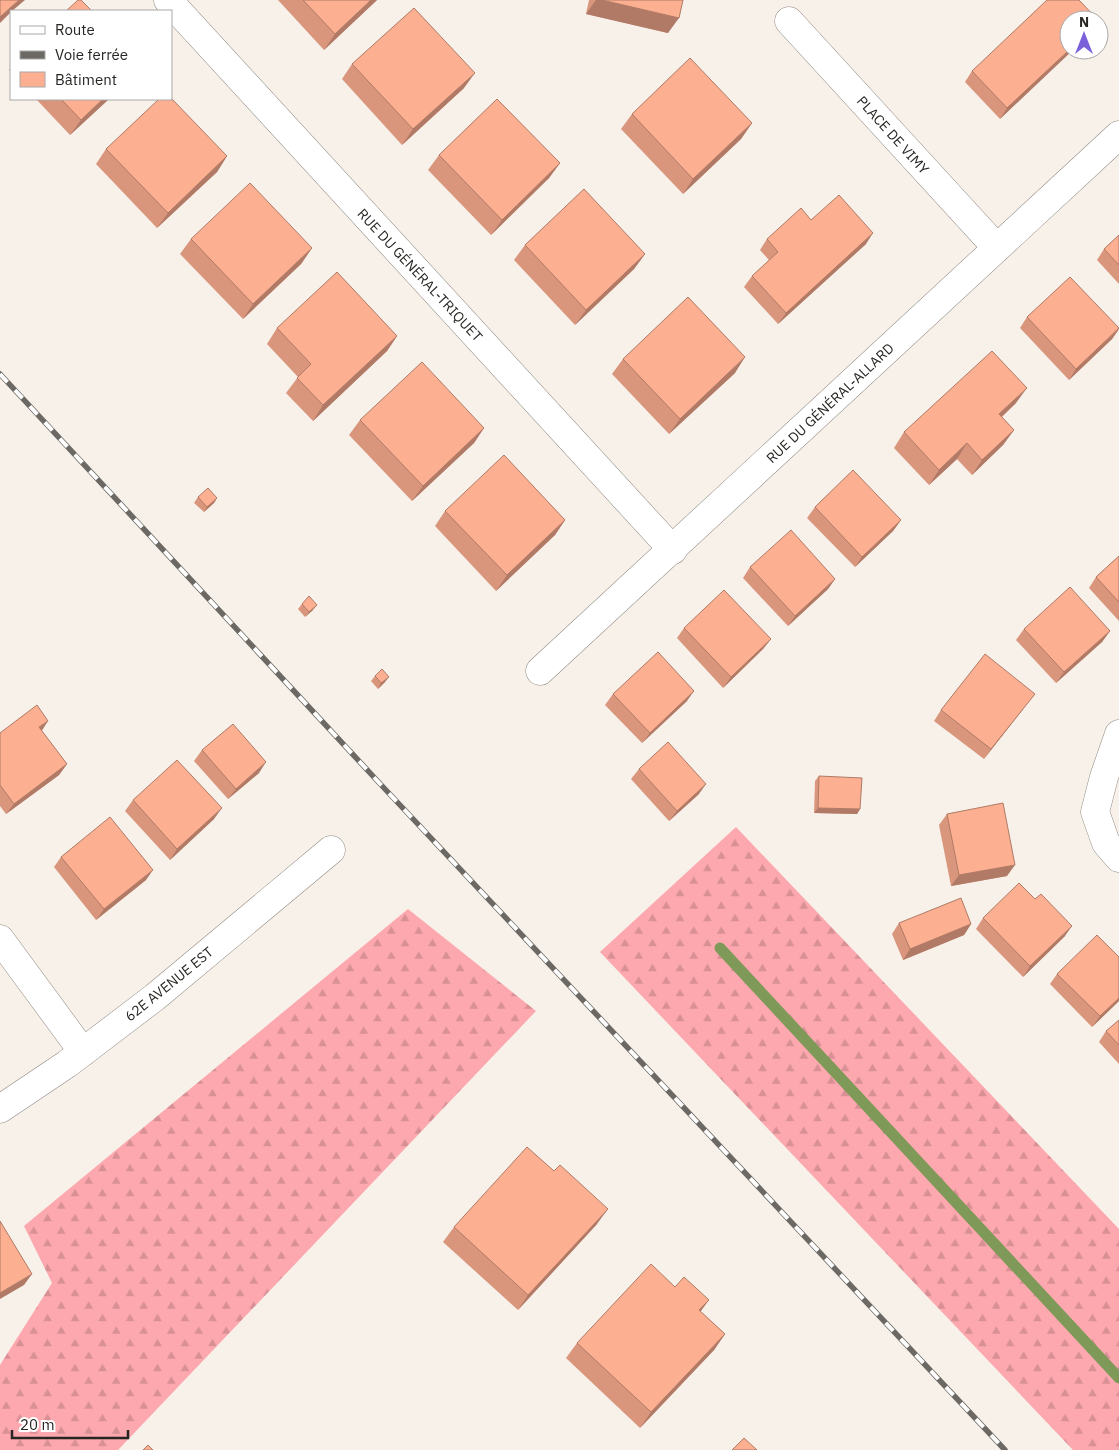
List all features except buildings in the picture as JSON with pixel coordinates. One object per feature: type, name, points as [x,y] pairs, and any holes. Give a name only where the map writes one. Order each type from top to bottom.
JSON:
[{"type":"street","name":"RUE DU GÉNÉRAL-TRIQUET","points":[[168,0],[672,550]]},
{"type":"street","name":"PLACE DE VIMY","points":[[789,21],[997,248]]},
{"type":"street","name":"RUE DU GÉNÉRAL-ALLARD","points":[[540,672],[1119,135]]},
{"type":"street","points":[[1119,734],[1095,812],[1106,843],[1119,858]]},
{"type":"street","name":"62E AVENUE EST","points":[[0,1110],[83,1052],[156,997],[331,850]]},
{"type":"street","points":[[0,939],[83,1052]]},
{"type":"green space","points":[[736,827],[1119,1229],[1119,1450],[1073,1450],[600,952]]},
{"type":"green space","points":[[408,909],[536,1011],[118,1450],[0,1450],[0,1365],[52,1283],[24,1226]]},
{"type":"waterway","points":[[720,948],[1119,1378]]},
{"type":"railway","points":[[0,374],[384,788],[1005,1450]]}]
